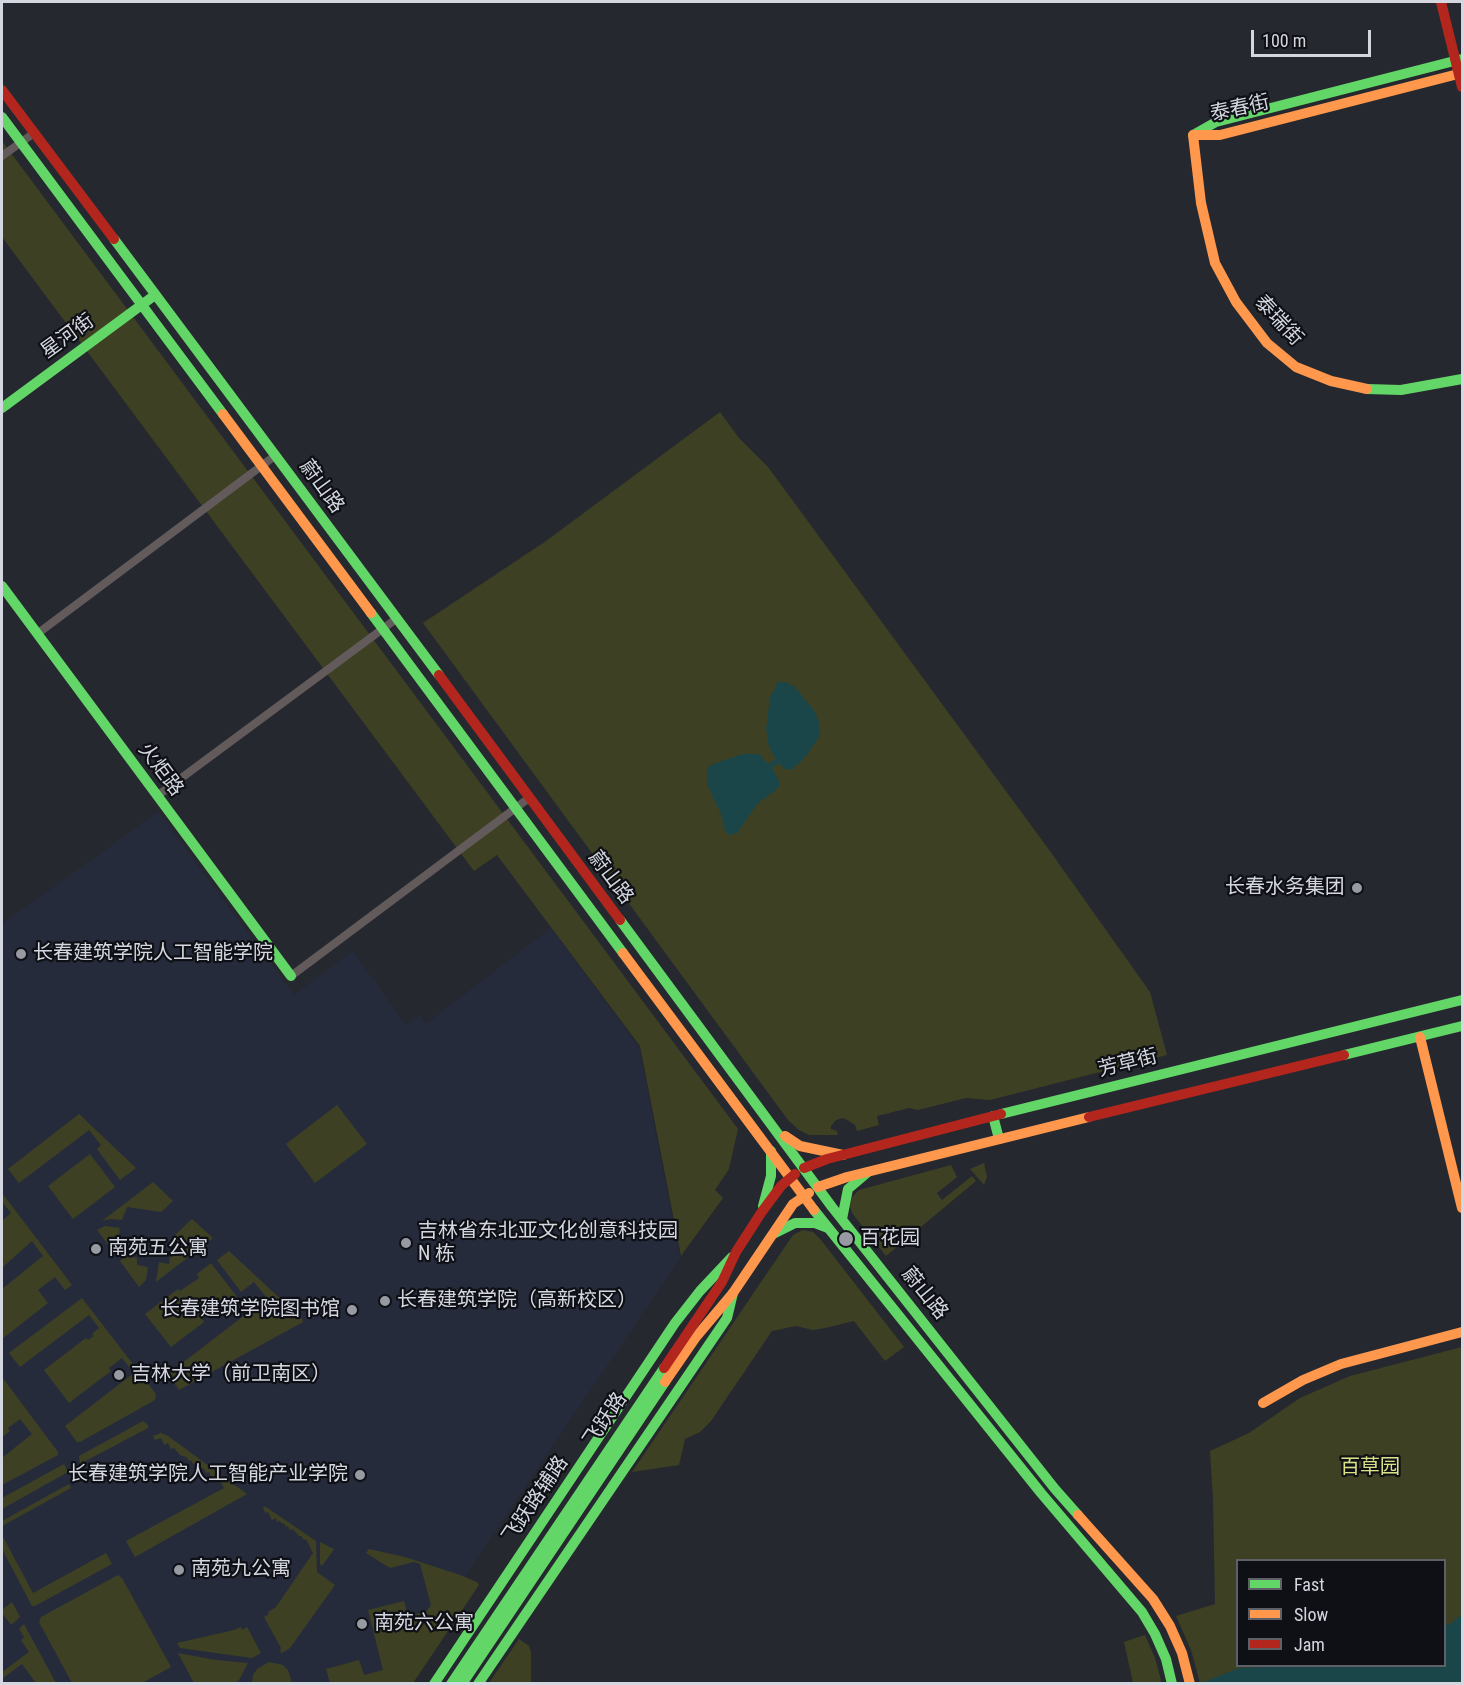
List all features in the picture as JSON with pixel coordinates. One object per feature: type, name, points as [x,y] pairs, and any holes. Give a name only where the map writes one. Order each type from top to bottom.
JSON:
[{"type":"main road","points":[[1441,2],[1459,60],[1462,87]]},
{"type":"main road","name":"泰春街","points":[[1193,135],[1216,122],[1459,60]]},
{"type":"main road","name":"泰春街","points":[[1193,135],[1220,135],[1461,73]]},
{"type":"main road","name":"蔚山路","points":[[2,90],[842,1219],[1048,1481],[1153,1599],[1170,1626],[1182,1653],[1189,1682]]},
{"type":"main road","name":"蔚山路","points":[[2,117],[828,1228],[902,1316],[1041,1494],[1142,1612],[1166,1659],[1172,1683]]},
{"type":"main road","name":"泰瑞街","points":[[1193,135],[1201,203],[1215,263],[1236,302],[1267,343],[1296,367],[1331,381],[1362,388],[1401,390],[1462,379]]},
{"type":"main road","name":"星河街","points":[[2,408],[155,295]]},
{"type":"main road","name":"火炬路","points":[[2,586],[291,976]]},
{"type":"main road","name":"芳草街","points":[[790,1177],[804,1168],[843,1155],[1462,999]]},
{"type":"main road","points":[[818,1187],[999,1139],[1462,1026]]},
{"type":"main road","points":[[1420,1037],[1462,1208]]},
{"type":"main road","points":[[993,1116],[999,1139]]},
{"type":"main road","points":[[777,1130],[800,1146],[843,1155]]},
{"type":"main road","points":[[761,1213],[771,1176],[771,1151]]},
{"type":"main road","points":[[842,1219],[848,1190],[868,1172]]},
{"type":"main road","name":"飞跃路","points":[[450,1683],[722,1282],[736,1252],[761,1213],[780,1186],[790,1177]]},
{"type":"main road","name":"飞跃路","points":[[462,1683],[696,1337],[733,1293],[794,1204],[818,1187]]},
{"type":"main road","points":[[774,1233],[795,1223],[814,1223],[828,1228]]},
{"type":"main road","name":"飞跃路辅路","points":[[434,1683],[688,1305],[736,1252]]},
{"type":"main road","points":[[478,1683],[727,1318],[733,1293]]},
{"type":"main road","points":[[1263,1403],[1303,1380],[1341,1364],[1462,1332]]},
{"type":"main road","points":[[605,1454],[606,1427]]},
{"type":"main road","points":[[544,1521],[572,1503]]},
{"type":"street","points":[[2,156],[34,133]]},
{"type":"street","points":[[37,634],[276,456]]},
{"type":"street","points":[[157,796],[396,619]]},
{"type":"street","points":[[291,976],[529,798]]},
{"type":"shaded area","points":[[778,682],[786,682],[795,687],[815,712],[820,735],[807,755],[796,766],[790,770],[785,769],[779,763],[772,768],[779,781],[779,786],[758,803],[737,833],[729,835],[725,831],[721,814],[707,784],[707,770],[710,765],[743,754],[759,754],[768,764],[776,759],[769,747],[766,729],[770,698]]},
{"type":"shaded area","points":[[158,812],[294,995],[353,951],[406,1025],[420,1015],[426,1024],[551,928],[639,1047],[680,1258],[395,1683],[2,1683],[2,924]]},
{"type":"shaded area","points":[[1462,1614],[1462,1683],[1201,1683],[1239,1668],[1446,1667],[1446,1625]]},
{"type":"green space","points":[[2,141],[738,1129],[729,1169],[715,1190],[723,1198],[681,1256],[640,1046],[497,855],[474,871],[2,237]]},
{"type":"green space","points":[[720,412],[739,438],[768,467],[1047,847],[1150,992],[1167,1055],[990,1100],[966,1098],[918,1110],[909,1108],[877,1116],[879,1125],[857,1131],[855,1125],[843,1118],[836,1120],[831,1126],[831,1129],[837,1131],[838,1135],[809,1135],[799,1130],[788,1120],[423,623],[546,541]]},
{"type":"green space","points":[[337,1105],[367,1144],[315,1183],[286,1144]]},
{"type":"green space","points":[[79,1114],[136,1168],[120,1180],[97,1149],[101,1145],[89,1130],[19,1183],[8,1169]]},
{"type":"green space","points":[[90,1154],[115,1187],[73,1219],[48,1186]]},
{"type":"green space","points":[[984,1163],[987,1177],[984,1185],[970,1169]]},
{"type":"green space","points":[[951,1165],[957,1177],[937,1193],[942,1200],[972,1176],[976,1181],[886,1256],[852,1213],[850,1206],[852,1197],[859,1190]]},
{"type":"green space","points":[[153,1182],[173,1201],[161,1212],[127,1207],[122,1220],[102,1221]]},
{"type":"green space","points":[[2,1193],[72,1285],[65,1290],[55,1277],[38,1290],[48,1303],[2,1339],[2,1289],[43,1256],[32,1241],[2,1268],[2,1221],[11,1213],[2,1202]]},
{"type":"green space","points":[[192,1219],[213,1238],[156,1282],[159,1262],[169,1264],[174,1236]]},
{"type":"green space","points":[[105,1226],[120,1228],[117,1248],[113,1251],[97,1230]]},
{"type":"green space","points":[[803,1230],[813,1232],[821,1240],[904,1347],[885,1361],[854,1321],[813,1330],[796,1326],[772,1331],[711,1421],[700,1432],[685,1439],[679,1465],[632,1472],[793,1235]]},
{"type":"green space","points":[[229,1251],[303,1322],[179,1390],[168,1374],[267,1298],[254,1282],[241,1292],[217,1260]]},
{"type":"green space","points":[[125,1256],[137,1258],[137,1265],[148,1267],[146,1280],[139,1287],[120,1261]]},
{"type":"green space","points":[[211,1263],[237,1297],[223,1307],[220,1305],[202,1319],[204,1322],[171,1347],[145,1314],[178,1289],[180,1291],[199,1278],[197,1274]]},
{"type":"green space","points":[[82,1298],[156,1394],[155,1400],[77,1442],[65,1426],[134,1373],[122,1358],[109,1368],[111,1371],[69,1403],[44,1370],[86,1338],[88,1340],[94,1336],[92,1334],[99,1328],[89,1315],[20,1367],[9,1353]]},
{"type":"green space","name":"百草园","points":[[1462,1347],[1462,1683],[1200,1683],[1191,1650],[1176,1616],[1215,1604],[1210,1451],[1249,1433],[1300,1398],[1350,1376]]},
{"type":"green space","points":[[2,1377],[58,1455],[2,1485],[2,1458],[32,1434],[20,1419],[8,1428],[10,1431],[2,1437]]},
{"type":"green space","points":[[143,1421],[148,1428],[80,1464],[79,1456]]},
{"type":"green space","points":[[161,1433],[247,1494],[135,1557],[126,1541],[224,1488],[217,1476],[212,1479],[209,1472],[206,1473],[204,1469],[180,1455],[174,1448],[171,1449],[168,1443],[164,1445],[161,1438],[155,1440],[153,1436]]},
{"type":"green space","points":[[64,1464],[68,1472],[2,1509],[2,1498]]},
{"type":"green space","points":[[69,1484],[71,1488],[2,1526],[2,1521]]},
{"type":"green space","points":[[263,1507],[316,1541],[317,1572],[335,1585],[290,1648],[282,1653],[264,1617],[276,1607],[313,1553],[306,1539],[304,1540],[293,1529],[290,1530],[284,1523],[277,1522],[276,1518],[272,1520]]},
{"type":"green space","points":[[2,1535],[33,1593],[106,1553],[112,1564],[32,1606],[2,1549]]},
{"type":"green space","points":[[320,1542],[334,1549],[322,1566],[320,1564]]},
{"type":"green space","points":[[369,1549],[405,1557],[460,1575],[479,1585],[413,1683],[330,1683],[326,1669],[359,1660],[364,1675],[383,1670],[368,1610],[404,1601],[408,1616],[426,1612],[431,1605],[420,1564],[414,1562],[390,1568],[366,1553]]},
{"type":"green space","points":[[118,1575],[122,1578],[171,1667],[142,1683],[72,1683],[39,1622],[41,1617]]},
{"type":"green space","points":[[12,1602],[20,1617],[11,1625],[2,1610]]},
{"type":"green space","points":[[24,1624],[56,1683],[36,1683],[22,1664],[3,1678],[2,1672],[29,1652],[21,1640],[24,1637],[19,1629]]},
{"type":"green space","points":[[241,1627],[242,1630],[247,1627],[261,1653],[252,1658],[180,1648],[177,1643],[234,1630]]},
{"type":"green space","points":[[1145,1635],[1155,1658],[1160,1683],[1133,1683],[1124,1642]]},
{"type":"green space","points":[[519,1639],[529,1646],[531,1652],[531,1683],[489,1683]]},
{"type":"green space","points":[[178,1653],[248,1663],[235,1683],[194,1683]]},
{"type":"green space","points":[[269,1662],[283,1665],[288,1670],[292,1683],[252,1683],[257,1669]]},
{"type":"traffic: fast","points":[[1193,135],[1216,122],[1462,59]]},
{"type":"traffic: fast","points":[[2,117],[223,414]]},
{"type":"traffic: fast","points":[[114,239],[439,675]]},
{"type":"traffic: fast","points":[[2,408],[155,295]]},
{"type":"traffic: fast","points":[[1367,389],[1401,390],[1462,379]]},
{"type":"traffic: fast","points":[[2,586],[291,976]]},
{"type":"traffic: fast","points":[[371,613],[623,953]]},
{"type":"traffic: fast","points":[[620,920],[832,1207],[1078,1515]]},
{"type":"traffic: fast","points":[[1001,1114],[1462,1000]]},
{"type":"traffic: fast","points":[[1344,1055],[1462,1026]]},
{"type":"traffic: fast","points":[[993,1116],[999,1139]]},
{"type":"traffic: fast","points":[[763,1206],[771,1176],[771,1151]]},
{"type":"traffic: fast","points":[[842,1219],[848,1189],[868,1172]]},
{"type":"traffic: fast","points":[[814,1210],[1041,1493],[1142,1612],[1166,1659],[1172,1684]]},
{"type":"traffic: fast","points":[[775,1233],[795,1223],[815,1223],[828,1228]]},
{"type":"traffic: fast","points":[[434,1684],[675,1323],[700,1291],[732,1257]]},
{"type":"traffic: fast","points":[[478,1684],[727,1318],[733,1293]]},
{"type":"traffic: fast","points":[[451,1684],[664,1368]]},
{"type":"traffic: fast","points":[[462,1684],[665,1382]]},
{"type":"traffic: slow","points":[[1196,135],[1220,135],[1462,73]]},
{"type":"traffic: slow","points":[[1193,135],[1201,203],[1215,263],[1236,302],[1267,343],[1296,367],[1331,381],[1367,389]]},
{"type":"traffic: slow","points":[[223,414],[371,613]]},
{"type":"traffic: slow","points":[[623,953],[814,1210]]},
{"type":"traffic: slow","points":[[1420,1037],[1462,1208]]},
{"type":"traffic: slow","points":[[818,1187],[847,1177],[1089,1117]]},
{"type":"traffic: slow","points":[[785,1136],[800,1146],[843,1155]]},
{"type":"traffic: slow","points":[[665,1382],[696,1337],[733,1293],[793,1204],[809,1193]]},
{"type":"traffic: slow","points":[[1263,1403],[1303,1380],[1341,1364],[1462,1332]]},
{"type":"traffic: slow","points":[[1078,1515],[1153,1599],[1170,1626],[1182,1653],[1190,1684]]},
{"type":"traffic: jam","points":[[1441,2],[1462,87]]},
{"type":"traffic: jam","points":[[2,90],[114,239]]},
{"type":"traffic: jam","points":[[439,675],[620,920]]},
{"type":"traffic: jam","points":[[1089,1117],[1344,1055]]},
{"type":"traffic: jam","points":[[804,1168],[827,1159],[1001,1114]]},
{"type":"traffic: jam","points":[[664,1368],[722,1282],[736,1252],[761,1213],[781,1186],[795,1174]]},
{"type":"place","name":"长春水务集团","points":[[1357,888]]},
{"type":"place","name":"长春建筑学院人工智能学院","points":[[21,954]]},
{"type":"place","name":"百花园","points":[[846,1239]]},
{"type":"place","name":"吉林省东北亚文化创意科技园 N 栋","points":[[406,1243]]},
{"type":"place","name":"南苑五公寓","points":[[96,1249]]},
{"type":"place","name":"长春建筑学院（高新校区）","points":[[385,1301]]},
{"type":"place","name":"长春建筑学院图书馆","points":[[352,1310]]},
{"type":"place","name":"吉林大学（前卫南区）","points":[[119,1375]]},
{"type":"place","name":"长春建筑学院人工智能产业学院","points":[[360,1475]]},
{"type":"place","name":"南苑九公寓","points":[[179,1570]]},
{"type":"place","name":"南苑六公寓","points":[[362,1624]]}]
